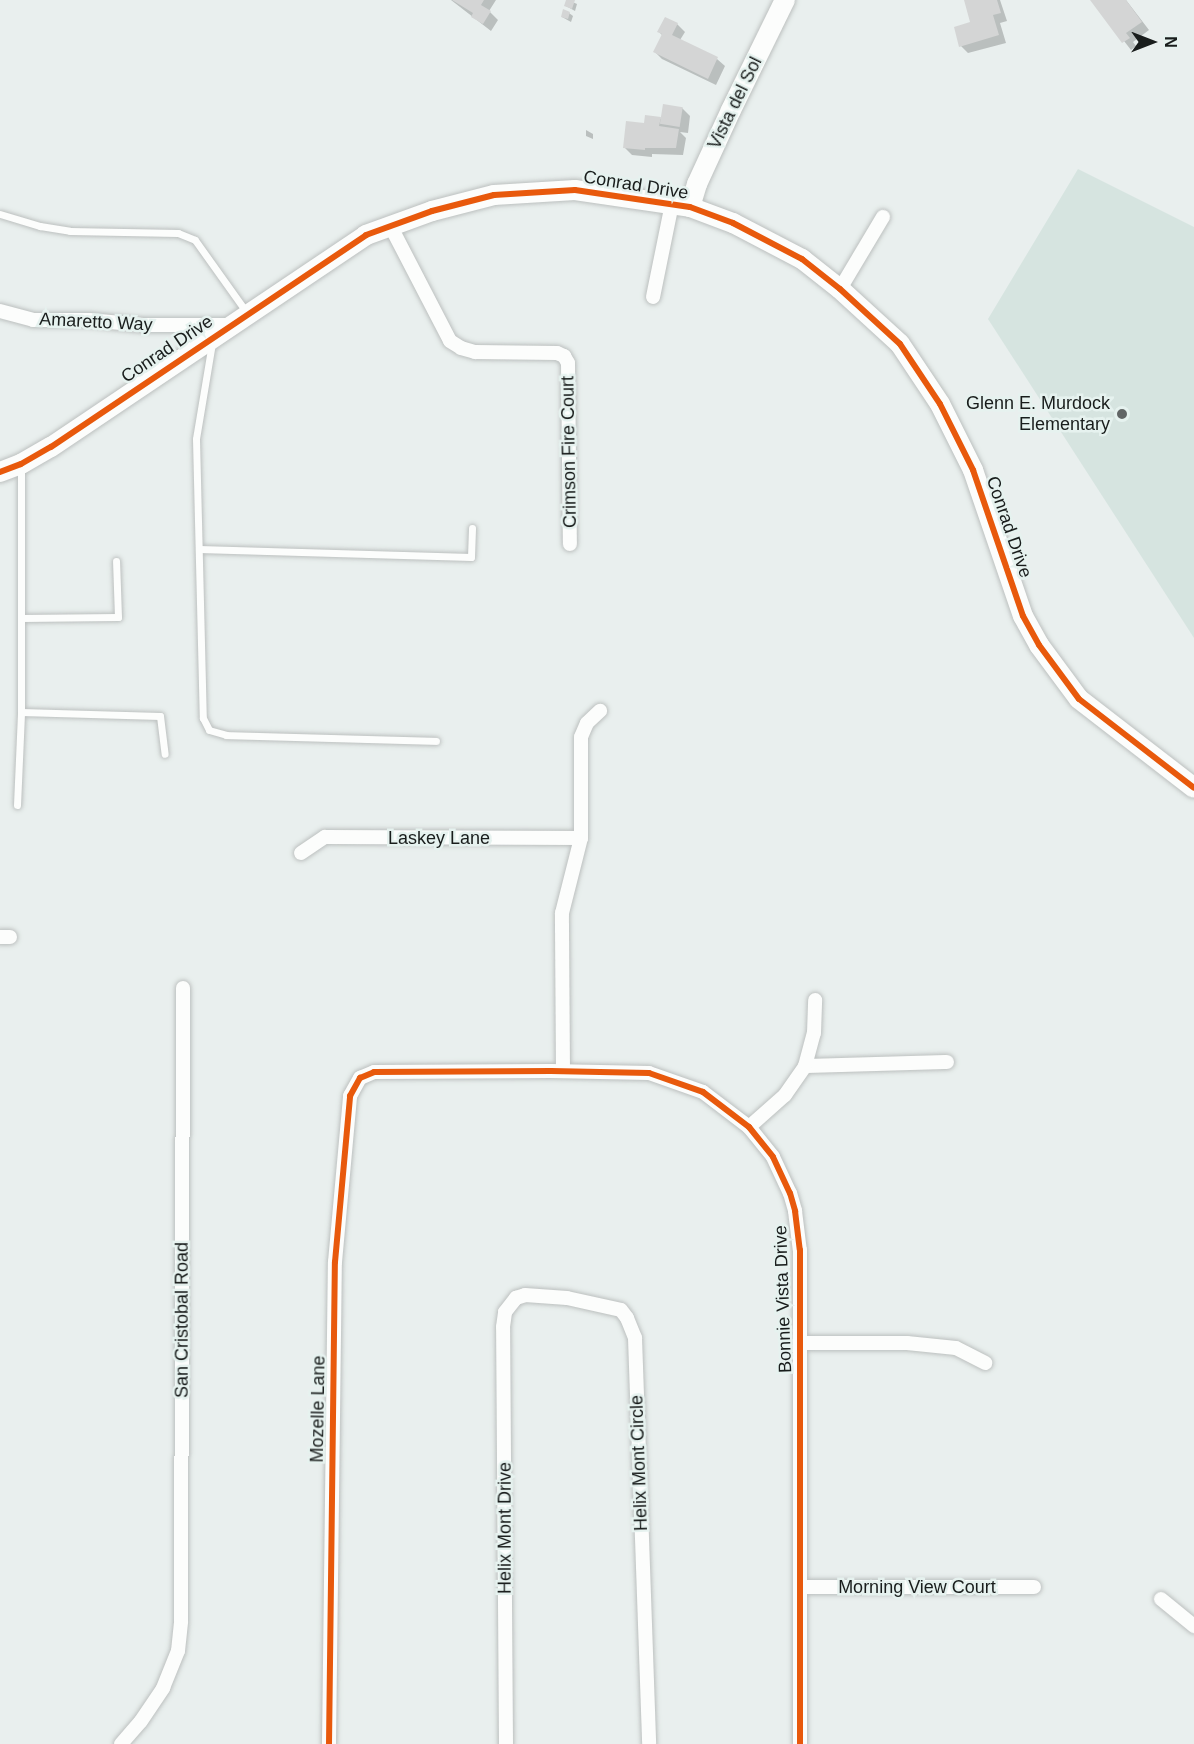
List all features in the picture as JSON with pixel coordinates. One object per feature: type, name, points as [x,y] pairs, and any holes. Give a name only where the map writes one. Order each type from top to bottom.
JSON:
[{"type":"street","name":"Vista del Sol","points":[[681,206],[697,184],[785,0]]},
{"type":"street","name":"Conrad Drive","points":[[0,472],[21,464],[366,235],[432,211],[494,195],[575,190],[681,206],[733,223],[802,259],[840,289],[900,344],[940,404],[973,470],[1023,616],[1039,645],[1079,699],[1194,788]]},
{"type":"street","points":[[653,297],[681,206]]},
{"type":"street","points":[[840,289],[883,218]]},
{"type":"street","name":"Crimson Fire Court","points":[[391,227],[450,341],[461,348],[475,352],[557,353],[564,356],[568,363],[570,544]]},
{"type":"street","name":"Amaretto Way","points":[[0,311],[33,320],[89,320],[222,330]]},
{"type":"street","points":[[563,1071],[562,913],[581,838],[581,737],[587,723],[600,711]]},
{"type":"street","name":"Laskey Lane","points":[[301,853],[325,837],[581,838]]},
{"type":"street","name":"San Cristobal Road","points":[[121,1744],[153,1705],[178,1651],[181,1621],[183,988]]},
{"type":"street","points":[[749,1127],[785,1095],[804,1066],[814,1033],[815,1000]]},
{"type":"street","points":[[804,1066],[947,1062]]},
{"type":"street","name":"Bonnie Vista Drive","points":[[360,1078],[374,1072],[563,1071],[631,1071],[668,1078],[720,1102],[749,1127],[777,1166],[795,1211],[800,1250],[800,1744]]},
{"type":"street","name":"Mozelle Lane","points":[[329,1744],[335,1262],[350,1096],[360,1078]]},
{"type":"street","name":"Helix Mont Circle","points":[[505,1312],[516,1298],[525,1295],[567,1298],[621,1310],[635,1338],[649,1744]]},
{"type":"street","name":"Helix Mont Drive","points":[[505,1312],[503,1327],[506,1744]]},
{"type":"street","points":[[801,1343],[907,1343],[956,1348],[985,1363]]},
{"type":"street","name":"Morning View Court","points":[[800,1587],[1034,1587]]},
{"type":"street","points":[[1161,1599],[1194,1626]]},
{"type":"lane","points":[[0,214],[40,226],[70,231],[178,233],[195,240],[247,313]]},
{"type":"lane","points":[[222,330],[196,439],[203,718],[209,730],[226,735],[436,741]]},
{"type":"lane","points":[[17,805],[21,712],[21,464]]},
{"type":"lane","points":[[200,549],[471,557],[472,528]]},
{"type":"lane","points":[[21,618],[118,617],[116,561]]},
{"type":"lane","points":[[21,712],[160,716],[165,754]]},
{"type":"shaded area","name":"Glenn E. Murdock Elementary","points":[[1078,169],[1194,227],[1194,638],[988,319]]},
{"type":"building","points":[[452,0],[484,0],[481,5],[491,11],[483,24],[471,17],[473,13]]},
{"type":"building","points":[[566,0],[575,0],[572,9],[564,6]]},
{"type":"building","points":[[964,0],[997,0],[1001,13],[993,15],[999,35],[959,47],[954,27],[970,22]]},
{"type":"building","points":[[1090,0],[1126,0],[1142,22],[1126,33],[1130,38],[1122,43]]},
{"type":"building","points":[[563,9],[570,12],[568,19],[561,17]]},
{"type":"building","points":[[665,17],[678,23],[672,35],[718,57],[708,79],[653,52],[662,34],[657,32]]},
{"type":"building","points":[[663,104],[683,107],[680,127],[660,124]]},
{"type":"building","points":[[645,115],[661,117],[659,126],[679,129],[676,148],[645,148],[645,150],[623,148],[626,121],[644,123]]},
{"type":"cycle path","points":[[0,472],[21,464],[51,447],[366,235],[432,211],[494,195],[575,190],[690,207],[733,223],[802,259],[840,289],[900,344],[940,404],[973,470],[1023,616],[1039,645],[1079,699],[1194,788]]},
{"type":"cycle path","points":[[329,1744],[335,1262],[350,1096],[360,1078],[374,1072],[551,1071],[649,1073],[703,1092],[749,1127],[773,1157],[790,1193],[795,1211],[800,1250],[800,1744]]},
{"type":"place","name":"Glenn E. Murdock Elementary","points":[[1122,414]]}]
